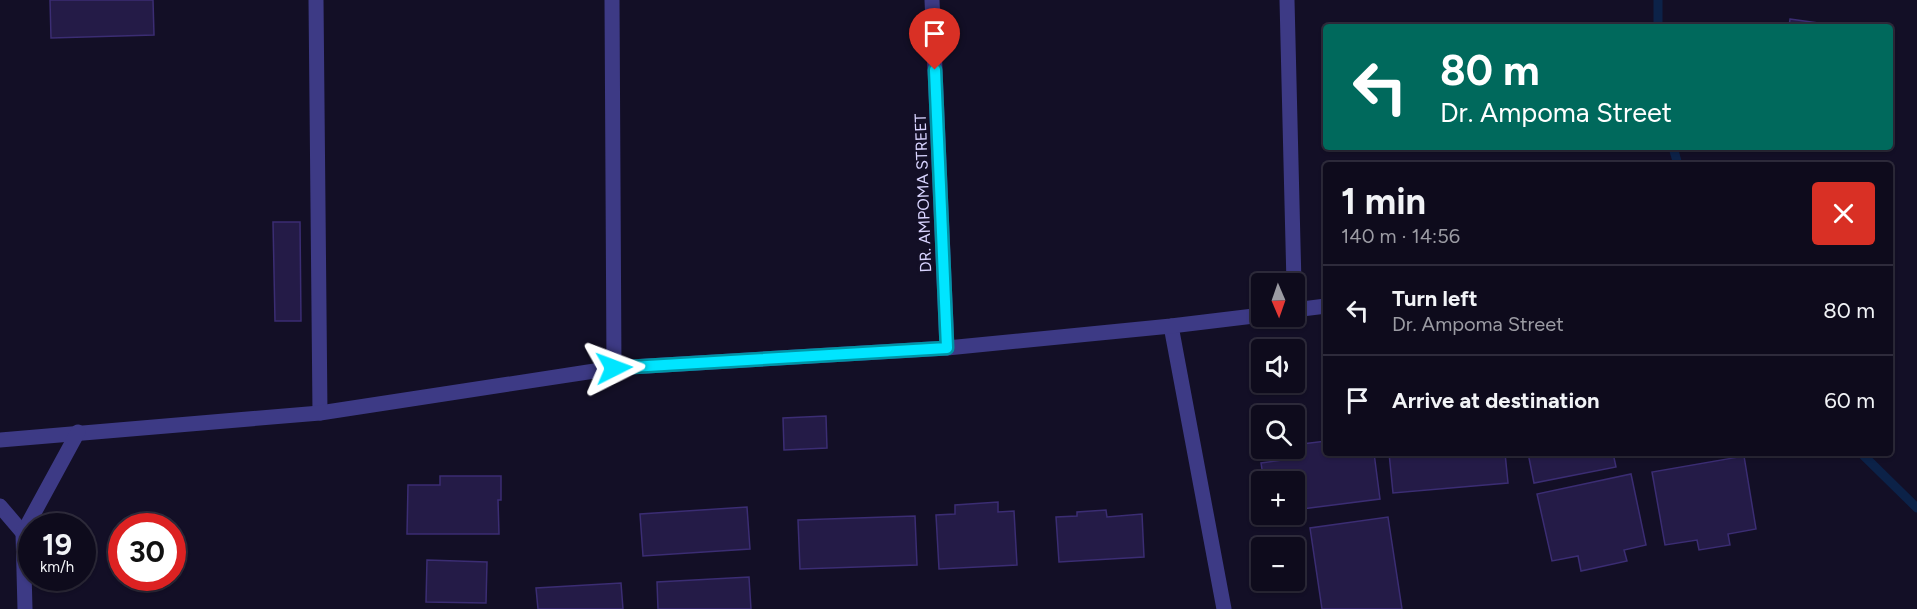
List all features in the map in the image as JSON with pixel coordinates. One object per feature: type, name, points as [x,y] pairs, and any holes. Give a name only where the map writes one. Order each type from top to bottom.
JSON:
[{"type":"street","points":[[316,0],[320,413]]},
{"type":"street","points":[[612,0],[614,368]]},
{"type":"street","name":"DR. AMPOMA STREET","points":[[932,0],[947,348]]},
{"type":"street","points":[[1287,0],[1294,273]]},
{"type":"street","points":[[1305,309],[1323,306]]},
{"type":"street","points":[[0,440],[320,413],[614,368],[947,348],[1251,316]]},
{"type":"street","points":[[1171,326],[1224,609]]},
{"type":"street","points":[[34,513],[78,432]]},
{"type":"street","points":[[0,506],[18,527]]},
{"type":"street","points":[[25,591],[25,609]]},
{"type":"building","points":[[50,0],[153,0],[154,35],[51,38]]},
{"type":"building","points":[[1790,19],[1826,24],[1789,24]]},
{"type":"building","points":[[273,222],[300,222],[301,321],[275,321]]},
{"type":"building","points":[[826,416],[827,448],[784,450],[783,418]]},
{"type":"building","points":[[1323,441],[1323,456],[1374,456],[1380,499],[1305,509],[1305,471],[1262,471],[1261,463],[1305,459],[1305,444]]},
{"type":"building","points":[[1389,456],[1505,456],[1508,483],[1393,493]]},
{"type":"building","points":[[1529,456],[1614,456],[1616,467],[1534,483]]},
{"type":"building","points":[[1744,456],[1756,529],[1728,534],[1730,545],[1699,550],[1697,540],[1665,545],[1652,472]]},
{"type":"building","points":[[1631,474],[1646,545],[1624,550],[1627,561],[1581,571],[1578,556],[1552,561],[1537,494]]},
{"type":"building","points":[[440,476],[501,476],[501,500],[498,500],[499,534],[407,534],[408,485],[440,485]]},
{"type":"building","points":[[998,502],[998,512],[1014,511],[1017,565],[939,569],[936,515],[955,514],[955,505]]},
{"type":"building","points":[[747,507],[750,549],[643,556],[640,514]]},
{"type":"building","points":[[1106,510],[1107,517],[1142,514],[1144,557],[1059,562],[1056,517],[1077,516],[1077,512]]},
{"type":"building","points":[[915,516],[917,565],[800,569],[798,520]]},
{"type":"building","points":[[1388,517],[1402,609],[1322,609],[1310,528]]},
{"type":"building","points":[[427,560],[487,562],[486,603],[426,602]]},
{"type":"building","points":[[749,577],[751,609],[658,609],[657,582]]},
{"type":"building","points":[[621,583],[623,609],[538,609],[536,588]]},
{"type":"waterway","points":[[1658,0],[1658,24]]},
{"type":"waterway","points":[[1674,150],[1677,162]]},
{"type":"waterway","points":[[1864,456],[1917,508]]},
{"type":"route","points":[[614,368],[947,348],[935,70]]}]
